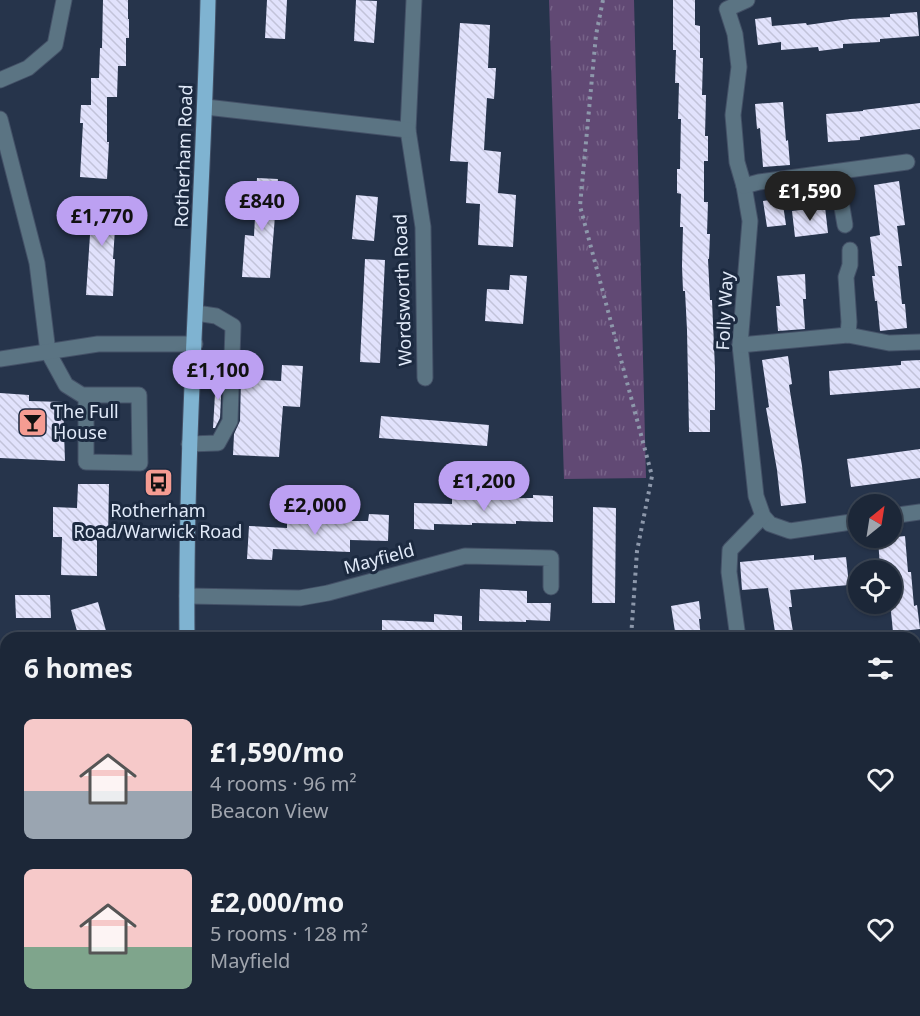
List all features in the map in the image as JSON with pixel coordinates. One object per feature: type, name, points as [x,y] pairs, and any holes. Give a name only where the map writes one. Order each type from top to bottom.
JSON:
[{"type":"main road","name":"Rotherham Road","points":[[187,632],[189,444],[206,107],[208,0]]},
{"type":"street","points":[[0,80],[28,68],[55,45],[64,0]]},
{"type":"street","name":"Wordsworth Road","points":[[414,0],[408,130],[423,227],[425,378]]},
{"type":"street","name":"Folly Way","points":[[747,0],[725,4],[735,34],[739,67],[733,115],[736,162],[744,186],[750,221],[740,345],[756,496],[763,516]]},
{"type":"street","points":[[206,107],[408,130]]},
{"type":"street","points":[[0,119],[37,262],[48,352],[66,385],[82,394],[139,395],[140,463],[86,462],[86,395]]},
{"type":"street","points":[[744,186],[907,162]]},
{"type":"street","points":[[836,172],[845,225]]},
{"type":"street","points":[[848,335],[846,277],[850,265],[850,250]]},
{"type":"street","points":[[189,444],[218,443],[231,421],[233,326],[216,316],[196,313]]},
{"type":"street","points":[[740,345],[848,335],[889,343],[920,342]]},
{"type":"street","points":[[0,359],[98,344],[195,344]]},
{"type":"street","points":[[902,514],[920,512]]},
{"type":"street","points":[[737,632],[729,572],[730,550],[763,516],[770,524],[790,531],[848,522]]},
{"type":"street","name":"Mayfield","points":[[187,596],[300,598],[328,593],[465,556],[551,558],[551,587]]},
{"type":"path","points":[[603,0],[596,35],[580,206],[652,476],[637,551],[631,632]]},
{"type":"green space","points":[[549,0],[634,0],[646,478],[564,479]]},
{"type":"building","points":[[103,0],[128,0],[129,19],[126,66],[118,66],[117,97],[107,97],[107,142],[109,142],[107,179],[80,177],[83,123],[80,123],[81,105],[91,105],[91,78],[99,78]]},
{"type":"building","points":[[267,0],[287,0],[285,39],[265,38]]},
{"type":"building","points":[[356,0],[377,1],[374,43],[354,41]]},
{"type":"building","points":[[673,0],[695,0],[695,25],[700,26],[700,58],[703,58],[702,95],[706,95],[705,136],[708,136],[708,161],[704,161],[704,202],[708,202],[707,234],[710,234],[708,259],[715,369],[715,410],[710,410],[710,432],[689,432],[687,330],[682,266],[683,227],[680,227],[681,194],[677,193],[681,119],[678,119],[679,83],[675,83]]},
{"type":"building","points":[[917,12],[919,36],[880,39],[880,42],[843,44],[843,48],[819,51],[818,47],[781,50],[781,42],[758,45],[755,19],[771,17],[772,26],[806,23],[807,25]]},
{"type":"building","points":[[460,23],[490,25],[488,68],[496,68],[494,99],[487,98],[484,150],[501,152],[498,193],[516,195],[513,247],[478,245],[480,204],[466,203],[468,162],[450,161]]},
{"type":"building","points":[[783,102],[790,165],[763,167],[760,128],[757,129],[755,104]]},
{"type":"building","points":[[920,103],[920,129],[860,137],[860,140],[828,142],[826,114]]},
{"type":"building","points":[[257,178],[278,179],[270,278],[242,277],[245,235],[254,236]]},
{"type":"building","points":[[899,181],[905,225],[897,226],[902,266],[898,266],[907,328],[880,331],[872,276],[875,276],[870,237],[880,235],[874,185]]},
{"type":"building","points":[[356,195],[378,197],[374,241],[352,239]]},
{"type":"building","points":[[90,198],[117,199],[113,296],[86,295]]},
{"type":"building","points":[[782,198],[786,225],[767,227],[763,201]]},
{"type":"building","points":[[825,207],[828,233],[795,237],[792,211]]},
{"type":"building","points":[[365,259],[385,260],[380,363],[360,362]]},
{"type":"building","points":[[805,274],[806,299],[803,299],[805,329],[778,331],[776,306],[780,306],[777,276]]},
{"type":"building","points":[[510,275],[527,276],[523,324],[485,321],[487,289],[509,290]]},
{"type":"building","points":[[788,356],[792,384],[789,385],[806,503],[781,506],[766,408],[769,407],[762,360]]},
{"type":"building","points":[[920,360],[920,388],[830,395],[829,371],[901,365],[901,361]]},
{"type":"building","points":[[282,365],[303,366],[300,407],[283,406],[279,457],[233,455],[234,434],[240,421],[241,379],[281,381]]},
{"type":"building","points":[[216,377],[222,377],[220,418],[213,428]]},
{"type":"building","name":"The Full House","points":[[0,393],[29,395],[29,401],[63,402],[65,461],[0,458]]},
{"type":"building","points":[[381,416],[489,425],[487,446],[379,438]]},
{"type":"building","points":[[920,449],[920,478],[851,487],[847,459]]},
{"type":"building","points":[[78,484],[109,484],[108,539],[97,538],[97,576],[61,575],[62,537],[53,537],[53,507],[77,508]]},
{"type":"building","points":[[533,495],[553,496],[553,522],[434,524],[434,530],[414,529],[414,503],[452,504],[452,499],[533,498]]},
{"type":"building","points":[[593,507],[616,508],[615,603],[592,603]]},
{"type":"building","points":[[369,514],[389,515],[388,541],[350,540],[350,552],[273,549],[272,560],[247,559],[249,526],[287,528],[287,517],[312,519],[312,521],[368,521]]},
{"type":"building","points":[[902,536],[905,536],[908,572],[911,572],[914,606],[917,605],[920,629],[893,632],[891,614],[902,614],[902,560],[880,560],[879,548],[902,548]]},
{"type":"building","points":[[814,555],[814,560],[846,557],[848,585],[790,590],[792,607],[789,607],[793,632],[775,632],[768,588],[742,590],[740,562]]},
{"type":"building","points":[[480,589],[527,591],[527,603],[551,603],[550,621],[479,621]]},
{"type":"building","points":[[15,595],[50,595],[51,618],[16,618]]},
{"type":"building","points":[[699,601],[700,632],[675,632],[671,606]]},
{"type":"building","points":[[98,602],[106,632],[77,632],[71,610]]},
{"type":"building","points":[[434,614],[462,616],[462,632],[382,632],[382,620],[434,622]]},
{"type":"place","name":"The Full House","points":[[32,422]]},
{"type":"place","name":"Rotherham Road/Warwick Road","points":[[158,482]]}]
